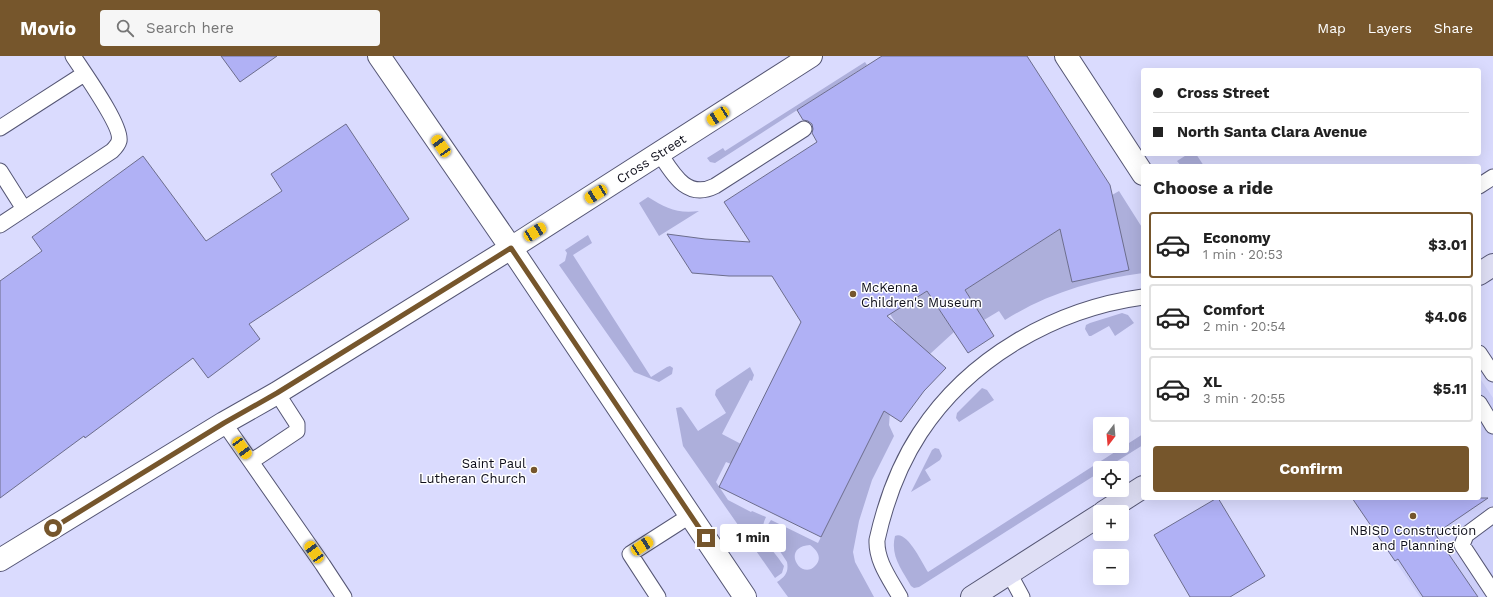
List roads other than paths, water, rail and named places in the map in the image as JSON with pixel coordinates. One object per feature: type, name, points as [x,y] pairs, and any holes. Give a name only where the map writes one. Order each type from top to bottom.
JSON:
[{"type":"main road","points":[[1481,273],[1493,265]]},
{"type":"main road","points":[[1115,505],[1141,488]]},
{"type":"main road","points":[[972,597],[1093,519]]},
{"type":"street","points":[[379,56],[511,248],[745,597]]},
{"type":"street","name":"Cross Street","points":[[0,560],[224,423],[277,393],[511,248],[811,56]]},
{"type":"street","points":[[1066,56],[1141,171]]},
{"type":"lane","points":[[0,225],[112,152],[119,141],[118,131],[111,116],[73,56]]},
{"type":"lane","points":[[0,128],[84,74]]},
{"type":"lane","points":[[660,154],[677,179],[689,188],[703,190],[715,186],[804,129]]},
{"type":"lane","points":[[0,171],[24,209]]},
{"type":"lane","points":[[1481,185],[1493,177]]},
{"type":"lane","points":[[900,597],[880,561],[877,540],[892,488],[919,434],[934,414],[953,392],[978,368],[1028,335],[1060,319],[1080,312],[1116,302],[1141,297]]},
{"type":"lane","points":[[1481,356],[1493,374]]},
{"type":"lane","points":[[252,461],[292,436],[296,431],[296,424],[277,393]]},
{"type":"lane","points":[[1481,406],[1493,426]]},
{"type":"lane","points":[[224,423],[252,461],[344,597]]},
{"type":"lane","points":[[658,597],[630,554],[691,515]]},
{"type":"lane","points":[[1493,515],[1466,535],[1462,545],[1493,592]]},
{"type":"lane","points":[[1009,573],[1022,597]]},
{"type":"place","name":"McKenna Children's Museum","points":[[853,294]]},
{"type":"place","name":"Saint Paul Lutheran Church","points":[[534,470]]},
{"type":"place","name":"NBISD Construction and Planning","points":[[1413,516]]}]
